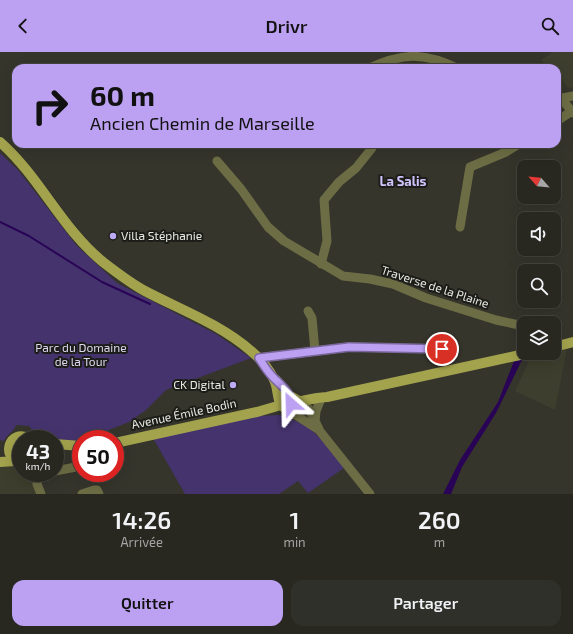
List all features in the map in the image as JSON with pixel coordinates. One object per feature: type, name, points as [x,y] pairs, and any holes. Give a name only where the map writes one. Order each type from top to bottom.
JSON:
[{"type":"main road","points":[[0,142],[24,165],[67,225],[101,260],[144,291],[221,328],[240,342],[259,358],[271,375],[277,389],[294,406]]},
{"type":"main road","points":[[561,345],[573,342]]},
{"type":"main road","name":"Avenue Émile Bodin","points":[[124,441],[264,409],[294,406],[317,398],[323,399],[517,356]]},
{"type":"main road","points":[[264,409],[272,394],[271,375]]},
{"type":"main road","points":[[0,455],[12,442]]},
{"type":"main road","points":[[9,445],[9,454],[12,457]]},
{"type":"main road","points":[[0,462],[12,462]]},
{"type":"street","points":[[436,52],[443,61]]},
{"type":"street","points":[[378,64],[394,57],[420,53],[449,64]]},
{"type":"street","points":[[561,98],[573,96]]},
{"type":"street","points":[[561,100],[572,112],[561,119]]},
{"type":"street","points":[[321,264],[328,234],[324,200],[338,182],[356,168],[372,148]]},
{"type":"street","points":[[460,227],[470,167],[512,148]]},
{"type":"street","name":"Traverse de la Plaine","points":[[217,161],[237,184],[268,227],[284,241],[343,276],[370,279],[393,284],[426,298],[496,320],[517,324]]},
{"type":"street","points":[[308,311],[312,318],[315,351]]},
{"type":"street","points":[[259,358],[349,347],[442,349]]},
{"type":"street","points":[[317,426],[316,411],[323,399]]},
{"type":"street","points":[[294,406],[310,410],[317,426],[370,494]]},
{"type":"street","points":[[38,482],[41,494]]},
{"type":"street","points":[[82,494],[97,490],[99,494]]},
{"type":"shaded area","points":[[553,52],[573,52],[573,87],[568,88],[561,79],[561,64],[544,64],[541,60]]},
{"type":"shaded area","points":[[567,348],[555,410],[515,391],[530,360],[561,360],[561,350]]},
{"type":"shaded area","points":[[522,360],[496,413],[462,467],[451,494],[443,494],[460,460],[498,402],[514,361]]},
{"type":"shaded area","points":[[12,465],[12,482],[35,482],[39,494],[0,494],[0,466]]},
{"type":"green space","name":"Parc du Domaine de la Tour","points":[[0,153],[18,170],[76,245],[117,283],[216,334],[251,358],[166,390],[146,410],[129,422],[109,430],[72,430],[72,441],[64,441],[64,430],[32,430],[29,426],[16,425],[4,441],[0,440]]},
{"type":"green space","points":[[279,415],[301,424],[317,435],[344,468],[308,493],[298,481],[279,494],[185,494],[153,438],[258,416]]},
{"type":"waterway","points":[[0,222],[29,236],[102,282],[150,304]]},
{"type":"place","name":"Villa Stéphanie","points":[[113,236]]},
{"type":"place","name":"CK Digital","points":[[233,385]]},
{"type":"district","name":"La Salis","points":[[403,181]]},
{"type":"route","points":[[291,404],[292,401],[289,395],[281,384],[271,375],[259,358],[349,347],[442,349]]}]
